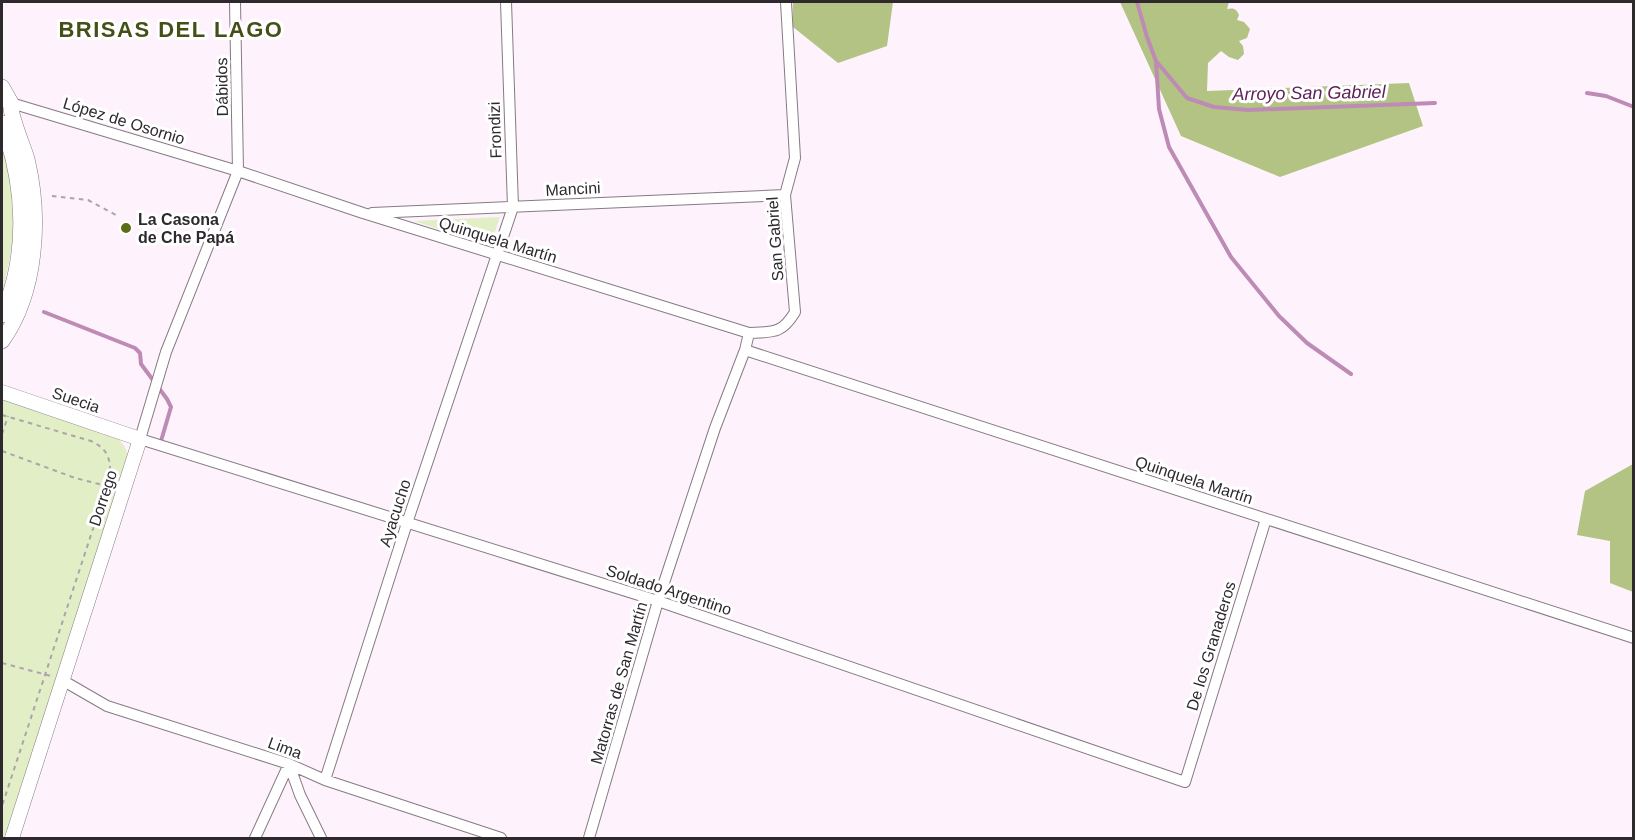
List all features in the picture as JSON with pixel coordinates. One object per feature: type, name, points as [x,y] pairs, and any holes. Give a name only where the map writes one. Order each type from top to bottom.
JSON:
[{"type":"main road","points":[[2,87],[6,103],[21,135],[32,189],[34,214],[32,249],[25,290],[19,310],[2,341]]},
{"type":"main road","points":[[2,123],[15,164],[21,214],[16,269],[2,315]]},
{"type":"street","name":"Dábidos","points":[[235,2],[238,171]]},
{"type":"street","name":"Frondizi","points":[[495,255],[513,207],[506,2]]},
{"type":"street","name":"San Gabriel","points":[[749,333],[776,332],[789,323],[795,312],[785,195],[795,158],[786,2]]},
{"type":"street","name":"López de Osornio","points":[[6,103],[238,171]]},
{"type":"street","name":"Quinquela Martín","points":[[238,171],[495,255],[749,333]]},
{"type":"street","name":"Dorrego","points":[[12,838],[166,352],[238,171]]},
{"type":"street","name":"Mancini","points":[[363,213],[785,195]]},
{"type":"street","name":"Ayacucho","points":[[325,780],[495,255]]},
{"type":"street","name":"Matorras de San Martín","points":[[589,838],[658,601],[749,333]]},
{"type":"street","name":"Quinquela Martín","points":[[745,350],[1634,638]]},
{"type":"street","name":"Suecia","points":[[2,392],[140,439]]},
{"type":"street","name":"Soldado Argentino","points":[[140,439],[658,601],[1185,782]]},
{"type":"street","name":"De los Granaderos","points":[[1185,782],[1266,519]]},
{"type":"street","name":"Lima","points":[[62,680],[107,706],[290,764],[325,780],[501,838]]},
{"type":"street","points":[[255,838],[290,764]]},
{"type":"street","points":[[290,764],[300,795],[321,838]]},
{"type":"path","points":[[52,196],[88,200],[116,215]]},
{"type":"path","points":[[2,415],[100,445],[107,452],[111,462],[110,477],[2,806]]},
{"type":"path","points":[[3,433],[8,416]]},
{"type":"path","points":[[2,451],[75,478],[107,486]]},
{"type":"path","points":[[2,663],[62,680]]},
{"type":"green space","points":[[793,2],[893,2],[887,46],[838,63],[793,27]]},
{"type":"green space","points":[[1120,2],[1229,2],[1227,9],[1235,10],[1239,15],[1237,20],[1244,22],[1250,29],[1247,38],[1239,41],[1243,46],[1244,54],[1238,60],[1221,51],[1208,63],[1207,91],[1409,83],[1423,126],[1280,177],[1181,136]]},
{"type":"green space","points":[[2,144],[15,214],[2,293]]},
{"type":"green space","points":[[500,217],[490,246],[414,221]]},
{"type":"green space","points":[[2,399],[115,436],[127,451],[128,458],[6,838],[2,838]]},
{"type":"green space","points":[[1633,464],[1633,592],[1610,583],[1610,541],[1577,535],[1585,491]]},
{"type":"waterway","name":"Arroyo San Gabriel","points":[[1137,2],[1156,61],[1187,98],[1214,107],[1248,110],[1435,103]]},
{"type":"waterway","points":[[1156,61],[1159,109],[1169,147],[1231,257],[1279,316],[1307,343],[1351,374]]},
{"type":"waterway","name":"Arroyo San Gabriel","points":[[1587,93],[1606,96],[1634,107]]},
{"type":"waterway","points":[[44,312],[135,348],[140,353],[141,364],[171,407],[161,441]]},
{"type":"place","name":"La Casona de Che Papá","points":[[126,228]]},
{"type":"district","name":"BRISAS DEL LAGO","points":[[171,29]]}]
